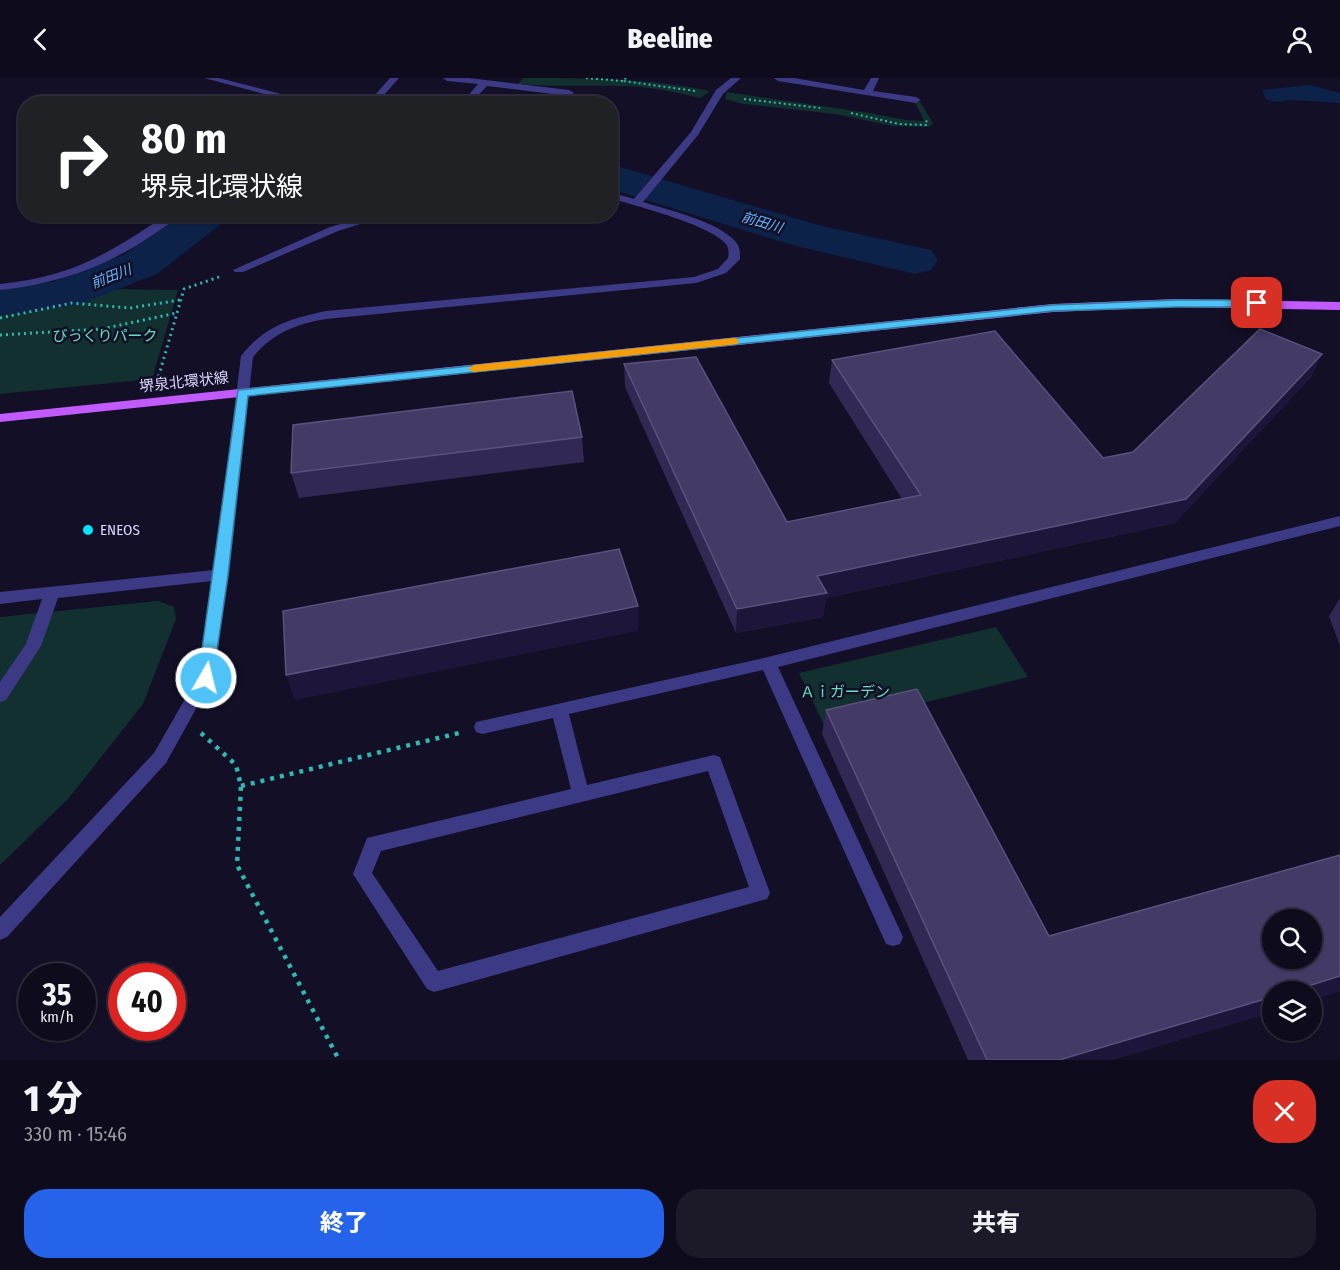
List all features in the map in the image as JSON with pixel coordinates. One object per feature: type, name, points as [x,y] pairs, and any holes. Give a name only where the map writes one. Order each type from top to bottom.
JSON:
[{"type":"main road","name":"堺泉北環状線","points":[[0,418],[1053,308],[1176,303],[1340,306]]},
{"type":"street","points":[[208,78],[282,96]]},
{"type":"street","points":[[249,88],[256,78]]},
{"type":"street","points":[[378,96],[395,78]]},
{"type":"street","points":[[447,78],[569,93]]},
{"type":"street","points":[[636,203],[695,133],[716,96],[728,83],[737,78]]},
{"type":"street","points":[[778,78],[916,100]]},
{"type":"street","points":[[867,93],[875,78]]},
{"type":"street","points":[[472,96],[484,82]]},
{"type":"street","points":[[0,931],[160,758],[206,678],[221,575],[247,356],[260,340],[275,329],[300,320],[326,315],[696,280],[722,271],[734,259],[731,243],[713,231],[618,197]]},
{"type":"street","points":[[0,287],[21,285],[65,274],[101,261],[163,222]]},
{"type":"street","points":[[239,270],[334,229],[359,222]]},
{"type":"street","points":[[483,727],[768,663],[1340,521]]},
{"type":"street","points":[[0,598],[221,575]]},
{"type":"street","points":[[0,694],[33,646],[52,594]]},
{"type":"street","points":[[768,663],[894,937]]},
{"type":"street","points":[[559,710],[581,794]]},
{"type":"street","points":[[714,762],[760,893],[434,982],[362,874],[374,844],[581,794],[714,762]]},
{"type":"path","points":[[586,78],[682,88],[716,96],[826,109]]},
{"type":"path","points":[[623,81],[626,78]]},
{"type":"path","points":[[845,112],[899,124],[927,125],[928,122],[916,100]]},
{"type":"path","points":[[157,383],[184,289],[239,270]]},
{"type":"path","points":[[0,318],[72,303],[130,308],[180,300]]},
{"type":"path","points":[[0,335],[101,329],[177,313]]},
{"type":"path","points":[[184,717],[236,765],[241,786],[237,865],[339,1060]]},
{"type":"path","points":[[241,786],[483,727]]},
{"type":"green space","points":[[523,78],[640,81],[710,91],[700,98],[641,87],[518,84]]},
{"type":"green space","points":[[727,92],[924,121],[915,102],[920,102],[933,123],[929,127],[893,126],[835,114],[743,104],[725,99]]},
{"type":"green space","name":"びっくりパーク","points":[[99,289],[178,290],[152,379],[0,394],[0,308],[49,302]]},
{"type":"green space","points":[[158,601],[174,607],[176,619],[143,704],[68,799],[0,865],[0,617]]},
{"type":"green space","name":"Ａｉガーデン","points":[[996,627],[1028,677],[825,727],[799,673]]},
{"type":"water","points":[[1310,85],[1340,93],[1340,103],[1293,100],[1275,102],[1266,99],[1262,90]]},
{"type":"building","points":[[1260,329],[1322,354],[1186,499],[817,576],[827,593],[737,609],[624,364],[696,357],[787,522],[921,495],[832,360],[995,331],[1103,458],[1133,452]]},
{"type":"building","points":[[572,391],[582,437],[291,473],[293,425]]},
{"type":"building","points":[[619,549],[638,606],[286,675],[283,611]]},
{"type":"building","points":[[917,689],[1049,936],[1340,855],[1340,976],[1322,982],[1262,981],[1262,1000],[1059,1060],[987,1060],[826,710]]},
{"type":"waterway","name":"前田川","points":[[618,178],[808,236],[915,260]]},
{"type":"waterway","name":"前田川","points":[[0,302],[60,295],[141,264],[196,222]]},
{"type":"slow traffic","points":[[474,369],[734,342]]},
{"type":"place","name":"ENEOS","points":[[88,530]]},
{"type":"route","points":[[206,678],[221,575],[242,393],[1053,308],[1176,303],[1257,303]]}]
